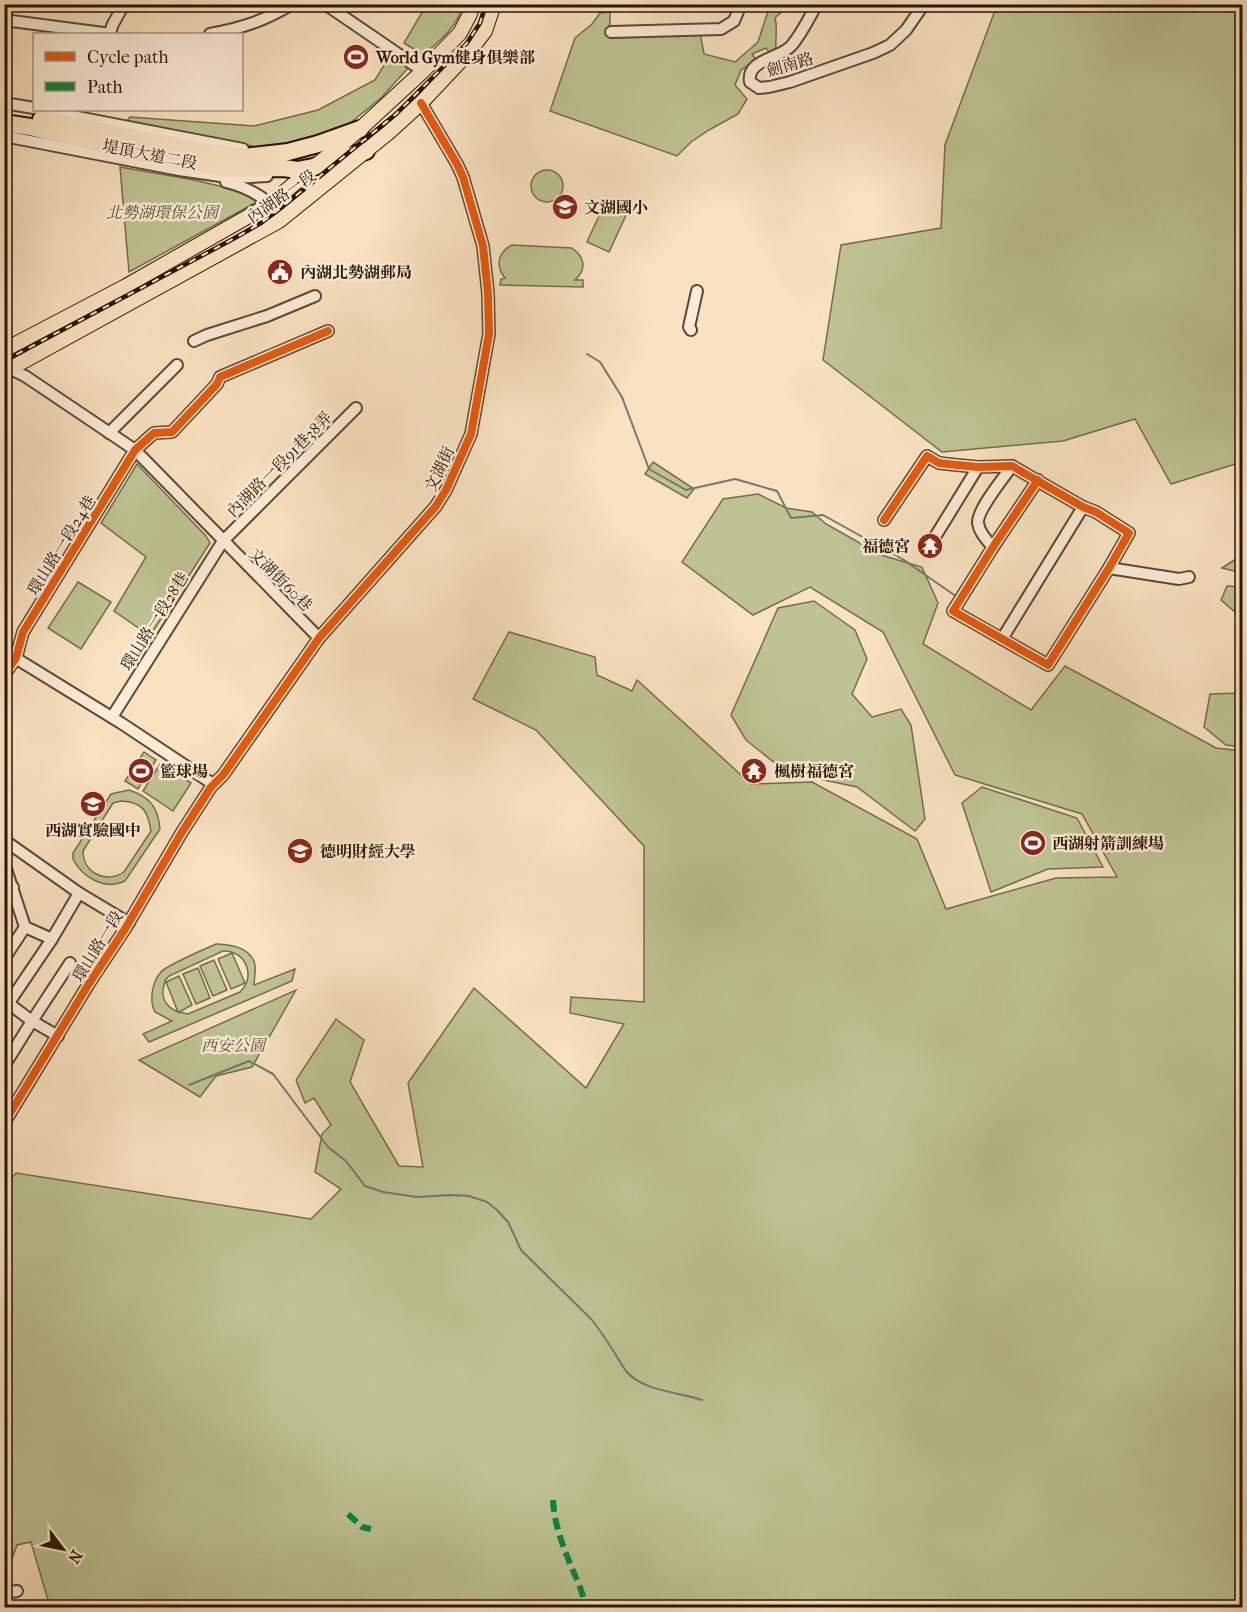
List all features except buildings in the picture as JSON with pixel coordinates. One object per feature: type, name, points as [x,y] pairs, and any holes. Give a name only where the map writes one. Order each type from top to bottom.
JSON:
[{"type":"highway","name":"堤頂大道二段","points":[[4,112],[179,147],[244,157],[288,152],[360,129]]},
{"type":"highway","name":"堤頂大道二段","points":[[4,123],[120,149],[225,169],[305,169],[366,151]]},
{"type":"main road","name":"內湖路一段","points":[[4,350],[126,286],[270,204],[305,169],[360,129],[423,71],[460,33],[473,4]]},
{"type":"main road","name":"內湖路一段","points":[[7,370],[279,221],[421,103],[474,46],[485,31],[494,4]]},
{"type":"street","points":[[110,33],[111,26],[124,4]]},
{"type":"street","points":[[214,33],[246,26],[273,16],[292,4]]},
{"type":"street","points":[[325,4],[423,71]]},
{"type":"street","points":[[611,32],[721,29],[734,21],[741,4]]},
{"type":"street","name":"劍南路","points":[[817,4],[793,44],[786,51],[758,64],[752,71],[750,82],[759,88],[769,87],[873,53],[890,45],[906,30],[924,4]]},
{"type":"street","points":[[4,20],[102,33]]},
{"type":"street","points":[[4,103],[33,108]]},
{"type":"street","name":"文湖街","points":[[213,784],[223,775],[319,638],[436,506],[446,490],[471,434],[489,333],[488,292],[483,246],[463,177],[421,103]]},
{"type":"street","name":"堤頂大道二段","points":[[52,111],[98,115],[248,150],[288,152]]},
{"type":"street","name":"堤頂大道二段","points":[[4,136],[179,170],[234,178],[274,176],[305,169]]},
{"type":"street","points":[[179,170],[242,185],[270,204]]},
{"type":"street","points":[[691,330],[689,327],[697,291]]},
{"type":"street","points":[[194,341],[267,316],[315,296]]},
{"type":"street","points":[[135,450],[154,433],[172,432],[217,384],[220,377],[328,331]]},
{"type":"street","points":[[109,433],[177,365]]},
{"type":"street","name":"文湖街60巷","points":[[7,370],[25,376],[135,450],[319,638]]},
{"type":"street","name":"內湖路一段91巷38弄","points":[[223,541],[356,408]]},
{"type":"street","name":"環山路一段24巷","points":[[4,675],[16,658],[23,632],[135,450]]},
{"type":"street","points":[[884,520],[927,456],[939,463],[978,467],[1012,466],[1038,480],[1083,507],[1096,512],[1129,533],[1048,665],[953,611],[1038,480]]},
{"type":"street","points":[[993,547],[985,540],[978,524],[979,516],[992,493],[1012,466]]},
{"type":"street","points":[[930,545],[978,467]]},
{"type":"street","points":[[1002,639],[1083,507]]},
{"type":"street","name":"環山路一段28巷","points":[[111,717],[223,541]]},
{"type":"street","points":[[1109,568],[1179,579],[1189,577]]},
{"type":"street","points":[[4,651],[213,784]]},
{"type":"street","name":"環山路一段","points":[[4,1124],[213,784]]},
{"type":"street","points":[[4,840],[79,893],[129,923]]},
{"type":"street","points":[[4,863],[25,927],[52,939]]},
{"type":"street","points":[[4,900],[13,887]]},
{"type":"street","points":[[58,1036],[6,1005],[52,939],[79,893]]},
{"type":"street","points":[[4,958],[25,927]]},
{"type":"street","points":[[4,1066],[70,963]]},
{"type":"street","points":[[4,1593],[17,1591]]},
{"type":"green space","points":[[427,4],[462,5],[452,27],[423,55],[404,43]]},
{"type":"green space","points":[[770,5],[788,6],[775,18],[776,48],[769,52],[766,48],[752,54],[756,60],[741,70],[735,85],[747,99],[738,114],[691,142],[677,156],[550,111],[575,38],[592,24],[600,13],[610,12],[610,34],[700,32],[704,54],[735,62],[758,42]]},
{"type":"green space","points":[[997,5],[1242,5],[1242,462],[1171,484],[1135,419],[1063,441],[942,452],[823,360],[841,245],[941,228],[945,145]]},
{"type":"green space","points":[[389,57],[409,67],[381,98],[345,127],[297,142],[257,147],[126,122],[130,117],[254,126],[318,110],[375,80]]},
{"type":"green space","name":"北勢湖環保公園","points":[[120,167],[194,180],[253,194],[258,199],[255,203],[129,272]]},
{"type":"green space","points":[[547,170],[558,175],[563,186],[558,197],[547,202],[536,197],[531,186],[536,175]]},
{"type":"green space","points":[[605,203],[627,213],[609,252],[587,242]]},
{"type":"green space","points":[[512,245],[572,248],[582,259],[583,267],[575,280],[583,280],[583,287],[500,285],[501,279],[505,278],[499,264],[501,255]]},
{"type":"green space","points":[[653,462],[694,489],[687,498],[645,474]]},
{"type":"green space","points":[[137,464],[206,536],[210,543],[150,636],[114,611],[146,557],[101,523]]},
{"type":"green space","points":[[758,494],[786,508],[812,512],[826,524],[881,555],[922,567],[938,603],[923,644],[1031,710],[1065,666],[1216,748],[1242,751],[1242,1607],[50,1607],[31,1542],[17,1545],[8,1570],[5,1571],[4,1269],[9,1267],[9,1181],[16,1173],[311,1219],[341,1189],[315,1172],[322,1134],[331,1125],[314,1098],[305,1103],[296,1080],[336,1019],[364,1040],[350,1082],[399,1166],[423,1167],[408,1083],[474,988],[586,1088],[624,1024],[570,1013],[571,997],[644,1002],[644,846],[536,730],[473,699],[509,632],[595,657],[597,675],[632,691],[637,680],[751,784],[812,782],[917,839],[946,909],[1056,878],[1117,877],[1082,814],[955,775],[883,632],[810,587],[753,615],[682,562],[723,499]]},
{"type":"green space","points":[[1242,555],[1242,573],[1222,568]]},
{"type":"green space","points":[[78,582],[111,602],[81,649],[48,628]]},
{"type":"green space","points":[[1227,586],[1242,587],[1242,618],[1221,600]]},
{"type":"green space","points":[[814,601],[855,630],[867,659],[852,694],[872,717],[901,709],[911,725],[925,819],[915,831],[857,787],[786,772],[746,740],[731,715],[778,608]]},
{"type":"green space","points":[[1242,693],[1242,747],[1226,745],[1204,727],[1210,694]]},
{"type":"green space","name":"籃球場","points":[[144,752],[156,760],[138,789],[125,781]]},
{"type":"green space","points":[[160,764],[191,783],[173,811],[143,791]]},
{"type":"green space","name":"西湖射箭訓練場","points":[[982,787],[1077,818],[1103,867],[1048,869],[991,892],[962,803]]},
{"type":"green space","points":[[129,790],[148,800],[155,809],[160,829],[125,881],[117,884],[95,881],[77,866],[73,859],[73,853],[111,794]],"holes":[[[113,803],[135,803],[143,809],[151,831],[124,872],[110,877],[97,874],[87,865],[83,851]]]},
{"type":"green space","points":[[216,944],[238,947],[251,956],[255,964],[254,985],[295,969],[292,981],[149,1042],[143,1034],[172,1021],[155,1012],[153,1007],[152,991],[158,976],[171,965]],"holes":[[[223,951],[231,952],[243,959],[248,972],[248,979],[240,992],[188,1014],[179,1012],[192,1005],[179,976],[166,982],[165,980]],[[165,982],[178,1012],[169,1007],[164,1000]]]},
{"type":"green space","points":[[232,953],[245,983],[231,989],[218,959]]},
{"type":"green space","points":[[214,960],[227,990],[213,996],[200,966]]},
{"type":"green space","points":[[198,968],[210,998],[196,1004],[183,974]]},
{"type":"green space","name":"西安公園","points":[[296,990],[252,1067],[216,1076],[200,1097],[139,1060]]},
{"type":"waterway","points":[[587,354],[600,362],[622,397],[649,469],[686,490],[735,479],[777,491],[791,518],[823,515],[904,560],[957,597]]},
{"type":"waterway","points":[[189,1085],[249,1061],[273,1074],[328,1147],[346,1161],[365,1186],[383,1192],[417,1197],[469,1196],[487,1202],[508,1222],[521,1250],[592,1320],[625,1370],[634,1378],[652,1387],[702,1400]]},
{"type":"waterway","points":[[4,1598],[20,1608]]},
{"type":"railway","points":[[4,361],[261,223],[396,114],[467,43],[480,23],[486,4]]},
{"type":"marked path","points":[[553,1500],[555,1517],[565,1552],[582,1592],[585,1608]]},
{"type":"marked path","points":[[348,1514],[362,1527],[371,1529]]},
{"type":"cycle path","points":[[4,1123],[211,787],[223,775],[319,638],[436,506],[446,490],[471,434],[489,334],[483,246],[463,177],[421,103]]},
{"type":"cycle path","points":[[4,675],[16,658],[23,632],[135,450],[154,433],[172,432],[217,384],[220,377],[328,331]]},
{"type":"cycle path","points":[[884,520],[927,456],[939,463],[978,467],[1012,466],[1083,507],[1096,512],[1129,533],[1048,665],[953,611],[993,547],[1038,480]]},
{"type":"place","name":"World Gym健身俱樂部","points":[[356,57]]},
{"type":"place","name":"文湖國小","points":[[565,207]]},
{"type":"place","name":"內湖北勢湖郵局","points":[[280,272]]},
{"type":"place","name":"福德宮","points":[[930,546]]},
{"type":"place","name":"籃球場","points":[[141,771]]},
{"type":"place","name":"楓樹福德宮","points":[[754,771]]},
{"type":"place","name":"西湖實驗國中","points":[[93,804]]},
{"type":"place","name":"西湖射箭訓練場","points":[[1033,843]]},
{"type":"place","name":"德明財經大學","points":[[300,851]]}]
